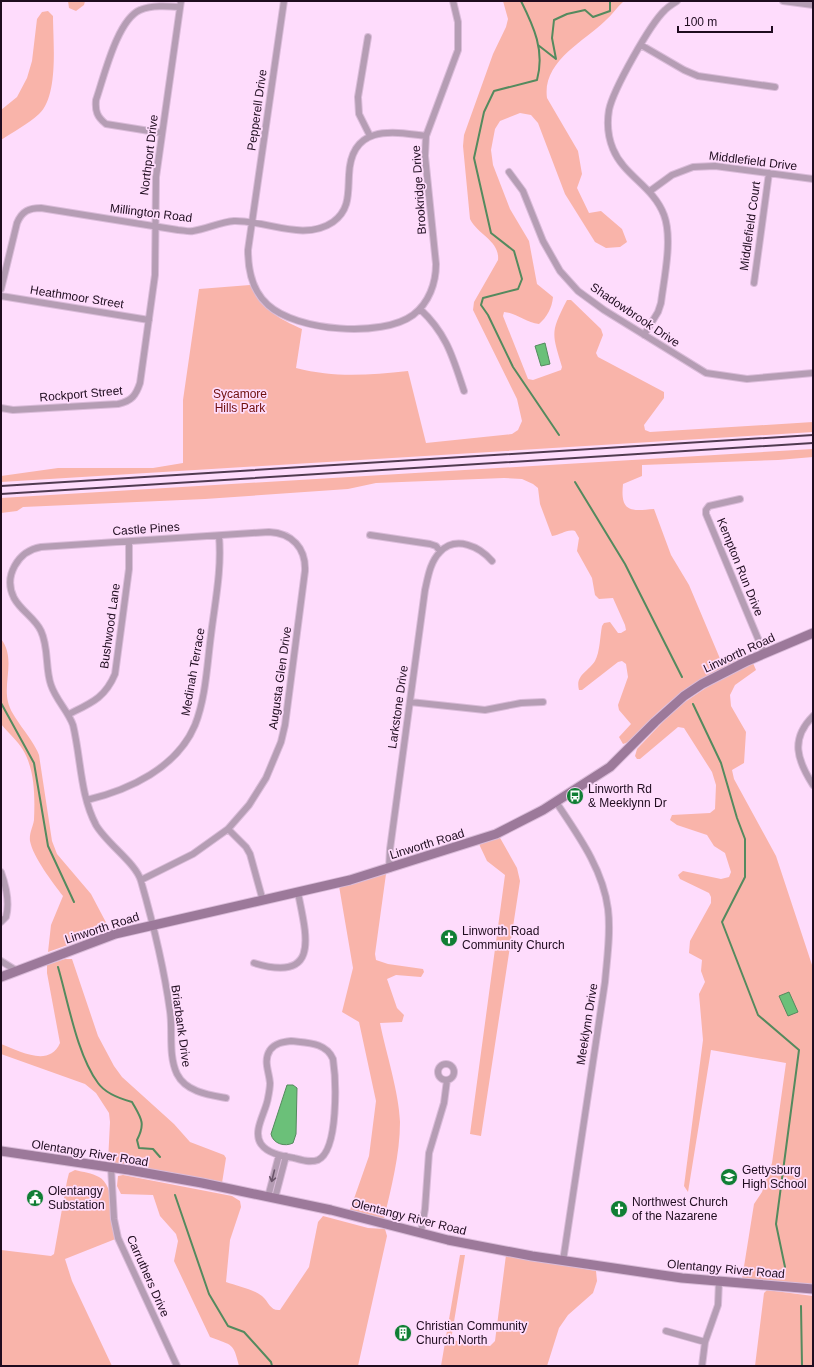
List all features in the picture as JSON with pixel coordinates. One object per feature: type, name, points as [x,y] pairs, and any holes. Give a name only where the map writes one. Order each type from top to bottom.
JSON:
[{"type":"main road","name":"Linworth Road","points":[[1,975],[17,972],[115,934],[298,893],[389,869],[490,836],[556,802],[610,767],[655,722],[684,696],[718,674],[813,633]]},
{"type":"main road","name":"Olentangy River Road","points":[[1,1151],[110,1167],[272,1198],[481,1246],[563,1261],[630,1271],[813,1289]]},
{"type":"street","name":"Pepperell Drive","points":[[284,1],[248,250],[250,275],[259,294],[268,305],[280,314],[322,326],[366,329],[398,323],[407,319],[420,309]]},
{"type":"street","name":"Brookridge Drive","points":[[420,309],[433,287],[436,272],[425,156],[426,136],[458,50],[458,22],[453,1]]},
{"type":"street","points":[[644,335],[658,312],[661,303],[667,228],[664,215],[650,191],[626,169],[618,158],[611,143],[608,120],[609,109],[618,86],[650,28],[664,10],[677,1]]},
{"type":"street","points":[[783,1],[813,5]]},
{"type":"street","points":[[162,133],[106,124],[99,119],[95,110],[96,100],[122,26],[139,10],[180,4]]},
{"type":"street","name":"Northport Drive","points":[[140,383],[155,275],[156,177],[180,4]]},
{"type":"street","points":[[368,37],[358,97],[359,114],[370,136],[385,132],[426,136]]},
{"type":"street","points":[[641,45],[684,70],[698,76],[775,87]]},
{"type":"street","name":"Millington Road","points":[[1,289],[17,223],[20,216],[25,211],[33,208],[193,231],[228,222],[253,223],[310,230],[318,229],[333,222],[341,214],[348,201],[348,175],[353,156],[363,141],[370,136]]},
{"type":"street","name":"Middlefield Drive","points":[[650,191],[672,175],[693,167],[715,166],[813,179]]},
{"type":"street","name":"Shadowbrook Drive","points":[[509,172],[523,191],[543,241],[560,271],[578,291],[604,310],[693,367],[706,373],[747,379],[813,374]]},
{"type":"street","name":"Middlefield Court","points":[[754,283],[769,173]]},
{"type":"street","name":"Heathmoor Street","points":[[1,296],[149,320]]},
{"type":"street","points":[[420,309],[438,326],[443,335],[464,391]]},
{"type":"street","name":"Rockport Street","points":[[1,408],[13,410],[124,403],[136,395],[140,383]]},
{"type":"street","name":"Kempton Run Drive","points":[[740,498],[709,506],[706,510],[710,525],[764,654]]},
{"type":"street","name":"Castle Pines","points":[[69,714],[51,687],[44,639],[41,631],[14,598],[11,589],[12,571],[20,558],[35,548],[269,532],[281,533],[291,538]]},
{"type":"street","name":"Medinah Terrace","points":[[87,800],[119,790],[163,766],[177,753],[194,725],[202,694],[221,559],[219,536]]},
{"type":"street","points":[[370,536],[430,544],[436,546],[440,551],[448,547],[465,544],[484,551],[492,561]]},
{"type":"street","name":"Augusta Glen Drive","points":[[141,880],[193,854],[228,829],[259,791],[273,762],[285,725],[306,565],[300,547],[291,538]]},
{"type":"street","name":"Bushwood Lane","points":[[69,714],[100,698],[110,687],[115,674],[130,569],[129,542]]},
{"type":"street","name":"Larkstone Drive","points":[[389,869],[390,849],[425,590],[430,570],[440,551]]},
{"type":"street","points":[[410,702],[485,710],[521,703],[543,702]]},
{"type":"street","points":[[69,714],[76,737],[91,815],[110,844],[136,871],[141,880]]},
{"type":"street","points":[[813,716],[801,732],[798,749],[804,770],[813,785]]},
{"type":"street","name":"Meeklynn Drive","points":[[556,802],[578,836],[602,883],[608,909],[609,938],[605,982],[563,1261]]},
{"type":"street","points":[[228,829],[246,847],[250,854],[263,901]]},
{"type":"street","points":[[1,872],[6,885],[7,899],[6,917],[1,922]]},
{"type":"street","name":"Briarbank Drive","points":[[141,880],[170,1011],[172,1058],[177,1074],[188,1087],[204,1094],[226,1098]]},
{"type":"street","points":[[254,963],[284,969],[296,965],[300,961],[305,949],[306,932],[298,893]]},
{"type":"street","points":[[1,961],[17,972]]},
{"type":"street","points":[[282,1042],[316,1045],[326,1049],[333,1059],[336,1117],[326,1151],[322,1157],[312,1162],[279,1154],[265,1148],[258,1136],[268,1099],[270,1083],[266,1067],[267,1056],[274,1046],[282,1042]]},
{"type":"street","points":[[421,1232],[425,1209],[429,1153],[444,1103],[447,1080]]},
{"type":"street","points":[[272,1198],[279,1154]]},
{"type":"street","points":[[272,1198],[286,1156]]},
{"type":"street","name":"Carruthers Drive","points":[[110,1167],[114,1219],[118,1238],[177,1366]]},
{"type":"street","points":[[702,1366],[705,1342],[716,1314],[719,1280]]},
{"type":"street","points":[[666,1331],[705,1342]]},
{"type":"green space","points":[[68,1],[85,1],[84,5],[76,11],[69,8]]},
{"type":"green space","name":"Sycamore Hills Park","points":[[503,1],[624,1],[608,19],[576,45],[557,63],[547,85],[547,98],[578,151],[582,174],[577,188],[589,213],[601,211],[622,229],[627,242],[620,247],[606,248],[595,242],[565,194],[538,123],[531,115],[520,113],[500,121],[495,129],[491,150],[493,165],[510,209],[529,241],[537,284],[553,297],[549,312],[539,324],[504,312],[503,316],[528,379],[533,380],[561,370],[562,367],[556,347],[554,333],[561,311],[567,300],[571,300],[601,329],[603,335],[596,353],[598,357],[664,392],[664,398],[644,425],[645,430],[650,432],[813,422],[813,432],[1,482],[1,476],[58,468],[153,468],[183,463],[183,400],[199,289],[250,285],[266,307],[278,317],[302,329],[296,368],[324,373],[352,375],[408,371],[426,443],[512,434],[518,430],[522,421],[517,399],[473,310],[474,302],[498,260],[498,253],[492,243],[470,219],[463,146],[464,135],[493,54],[506,27],[508,19]]},
{"type":"green space","points":[[48,11],[53,16],[54,39],[54,68],[50,95],[39,114],[1,140],[1,110],[17,97],[27,78],[32,61],[37,19],[42,12]]},
{"type":"green space","points":[[813,449],[813,457],[778,460],[642,465],[642,476],[623,484],[623,500],[625,505],[633,510],[654,509],[671,555],[689,585],[721,661],[740,653],[745,654],[744,658],[685,690],[654,716],[632,740],[623,744],[619,737],[631,724],[619,710],[618,705],[628,677],[626,664],[622,661],[618,662],[582,690],[579,690],[578,685],[580,677],[592,665],[597,657],[602,626],[604,623],[610,622],[618,633],[626,630],[625,625],[613,598],[599,599],[595,595],[592,578],[577,551],[579,538],[575,531],[569,531],[552,536],[540,504],[538,488],[522,479],[504,478],[376,483],[348,489],[205,499],[23,507],[17,511],[1,513],[1,498]]},
{"type":"green space","points":[[1,639],[8,654],[8,702],[13,714],[32,741],[39,755],[52,841],[57,854],[91,894],[110,930],[48,952],[51,925],[63,896],[39,862],[30,841],[34,820],[34,793],[30,766],[23,750],[1,724]]},
{"type":"green space","points":[[753,663],[756,670],[735,685],[730,695],[731,706],[746,732],[744,763],[732,770],[734,779],[776,856],[813,968],[813,1285],[742,1279],[754,1204],[762,1192],[772,1163],[786,1063],[711,1050],[688,1192],[684,1186],[703,1040],[699,994],[705,982],[701,971],[702,960],[689,953],[690,941],[711,903],[711,897],[709,893],[680,879],[678,875],[683,871],[721,879],[729,877],[731,872],[725,853],[714,846],[707,835],[677,825],[670,820],[672,815],[710,813],[715,809],[716,785],[712,772],[684,728],[678,727],[640,759],[637,759],[635,756],[637,749],[676,708],[722,677]]},
{"type":"green space","points":[[499,836],[517,868],[520,881],[481,1136],[470,1134],[505,875],[487,861],[479,844]]},
{"type":"green space","points":[[386,874],[375,954],[376,960],[388,964],[423,969],[424,972],[421,977],[396,975],[387,979],[397,1008],[404,1015],[402,1022],[380,1023],[395,1085],[400,1122],[397,1159],[384,1219],[350,1210],[369,1156],[376,1101],[359,1022],[342,1012],[353,968],[339,886]]},
{"type":"green space","points":[[65,959],[72,959],[98,1036],[114,1066],[122,1077],[174,1124],[190,1142],[224,1155],[226,1158],[222,1183],[108,1162],[109,1113],[96,1093],[85,1084],[1,1054],[1,1044],[34,1056],[49,1055],[55,1051],[60,1043],[47,973],[47,965]]},
{"type":"green space","points":[[75,1170],[93,1174],[104,1181],[113,1204],[118,1238],[65,1259],[72,1281],[112,1366],[1,1366],[1,1250],[51,1256],[54,1254],[69,1173]]},
{"type":"green space","points":[[123,1175],[232,1196],[240,1201],[241,1207],[230,1240],[226,1282],[250,1290],[262,1296],[272,1308],[277,1310],[280,1310],[309,1267],[318,1222],[323,1216],[368,1228],[385,1229],[387,1236],[358,1366],[239,1366],[231,1346],[210,1337],[174,1261],[178,1241],[176,1234],[160,1216],[153,1195],[121,1194],[117,1186],[118,1176]]},
{"type":"green space","points":[[460,1255],[465,1255],[451,1340],[490,1346],[495,1341],[506,1255],[596,1271],[597,1281],[593,1293],[568,1315],[559,1328],[547,1366],[441,1366]]},
{"type":"green space","points":[[767,1290],[813,1296],[813,1366],[755,1366],[764,1293]]},
{"type":"shaded area","points":[[545,343],[550,364],[541,366],[535,346]]},
{"type":"shaded area","points":[[789,992],[798,1012],[788,1016],[779,996]]},
{"type":"shaded area","points":[[287,1085],[293,1085],[297,1088],[296,1134],[293,1143],[283,1145],[274,1140],[271,1134]]},
{"type":"waterway","points":[[521,1],[537,39],[540,59],[537,80],[494,91],[484,112],[474,158],[491,233],[514,251],[522,279],[518,289],[483,298],[481,305],[488,315],[513,367],[559,435]]},
{"type":"waterway","points":[[538,45],[556,59],[552,38],[554,20],[567,14],[585,10],[593,17],[610,11],[610,1]]},
{"type":"waterway","points":[[575,482],[625,564],[682,677]]},
{"type":"waterway","points":[[1,703],[34,763],[48,846],[74,902]]},
{"type":"waterway","points":[[693,704],[721,763],[737,818],[745,839],[745,877],[722,922],[758,1015],[799,1050],[776,1224],[785,1267]]},
{"type":"waterway","points":[[58,967],[84,1058],[101,1087],[109,1093],[132,1102],[138,1112],[142,1125],[137,1140],[139,1148],[153,1149],[160,1157]]},
{"type":"waterway","points":[[175,1195],[209,1294],[228,1326],[244,1332],[271,1362],[272,1366]]},
{"type":"waterway","points":[[801,1306],[802,1366]]},
{"type":"railway","points":[[1,486],[813,435]]},
{"type":"railway","points":[[1,494],[813,443]]},
{"type":"place","name":"Linworth Rd & Meeklynn Dr","points":[[575,796]]},
{"type":"place","name":"Linworth Road Community Church","points":[[449,938]]},
{"type":"place","name":"Gettysburg High School","points":[[729,1177]]},
{"type":"place","name":"Olentangy Substation","points":[[35,1198]]},
{"type":"place","name":"Northwest Church of the Nazarene","points":[[619,1209]]},
{"type":"place","name":"Christian Community Church North","points":[[403,1333]]}]
